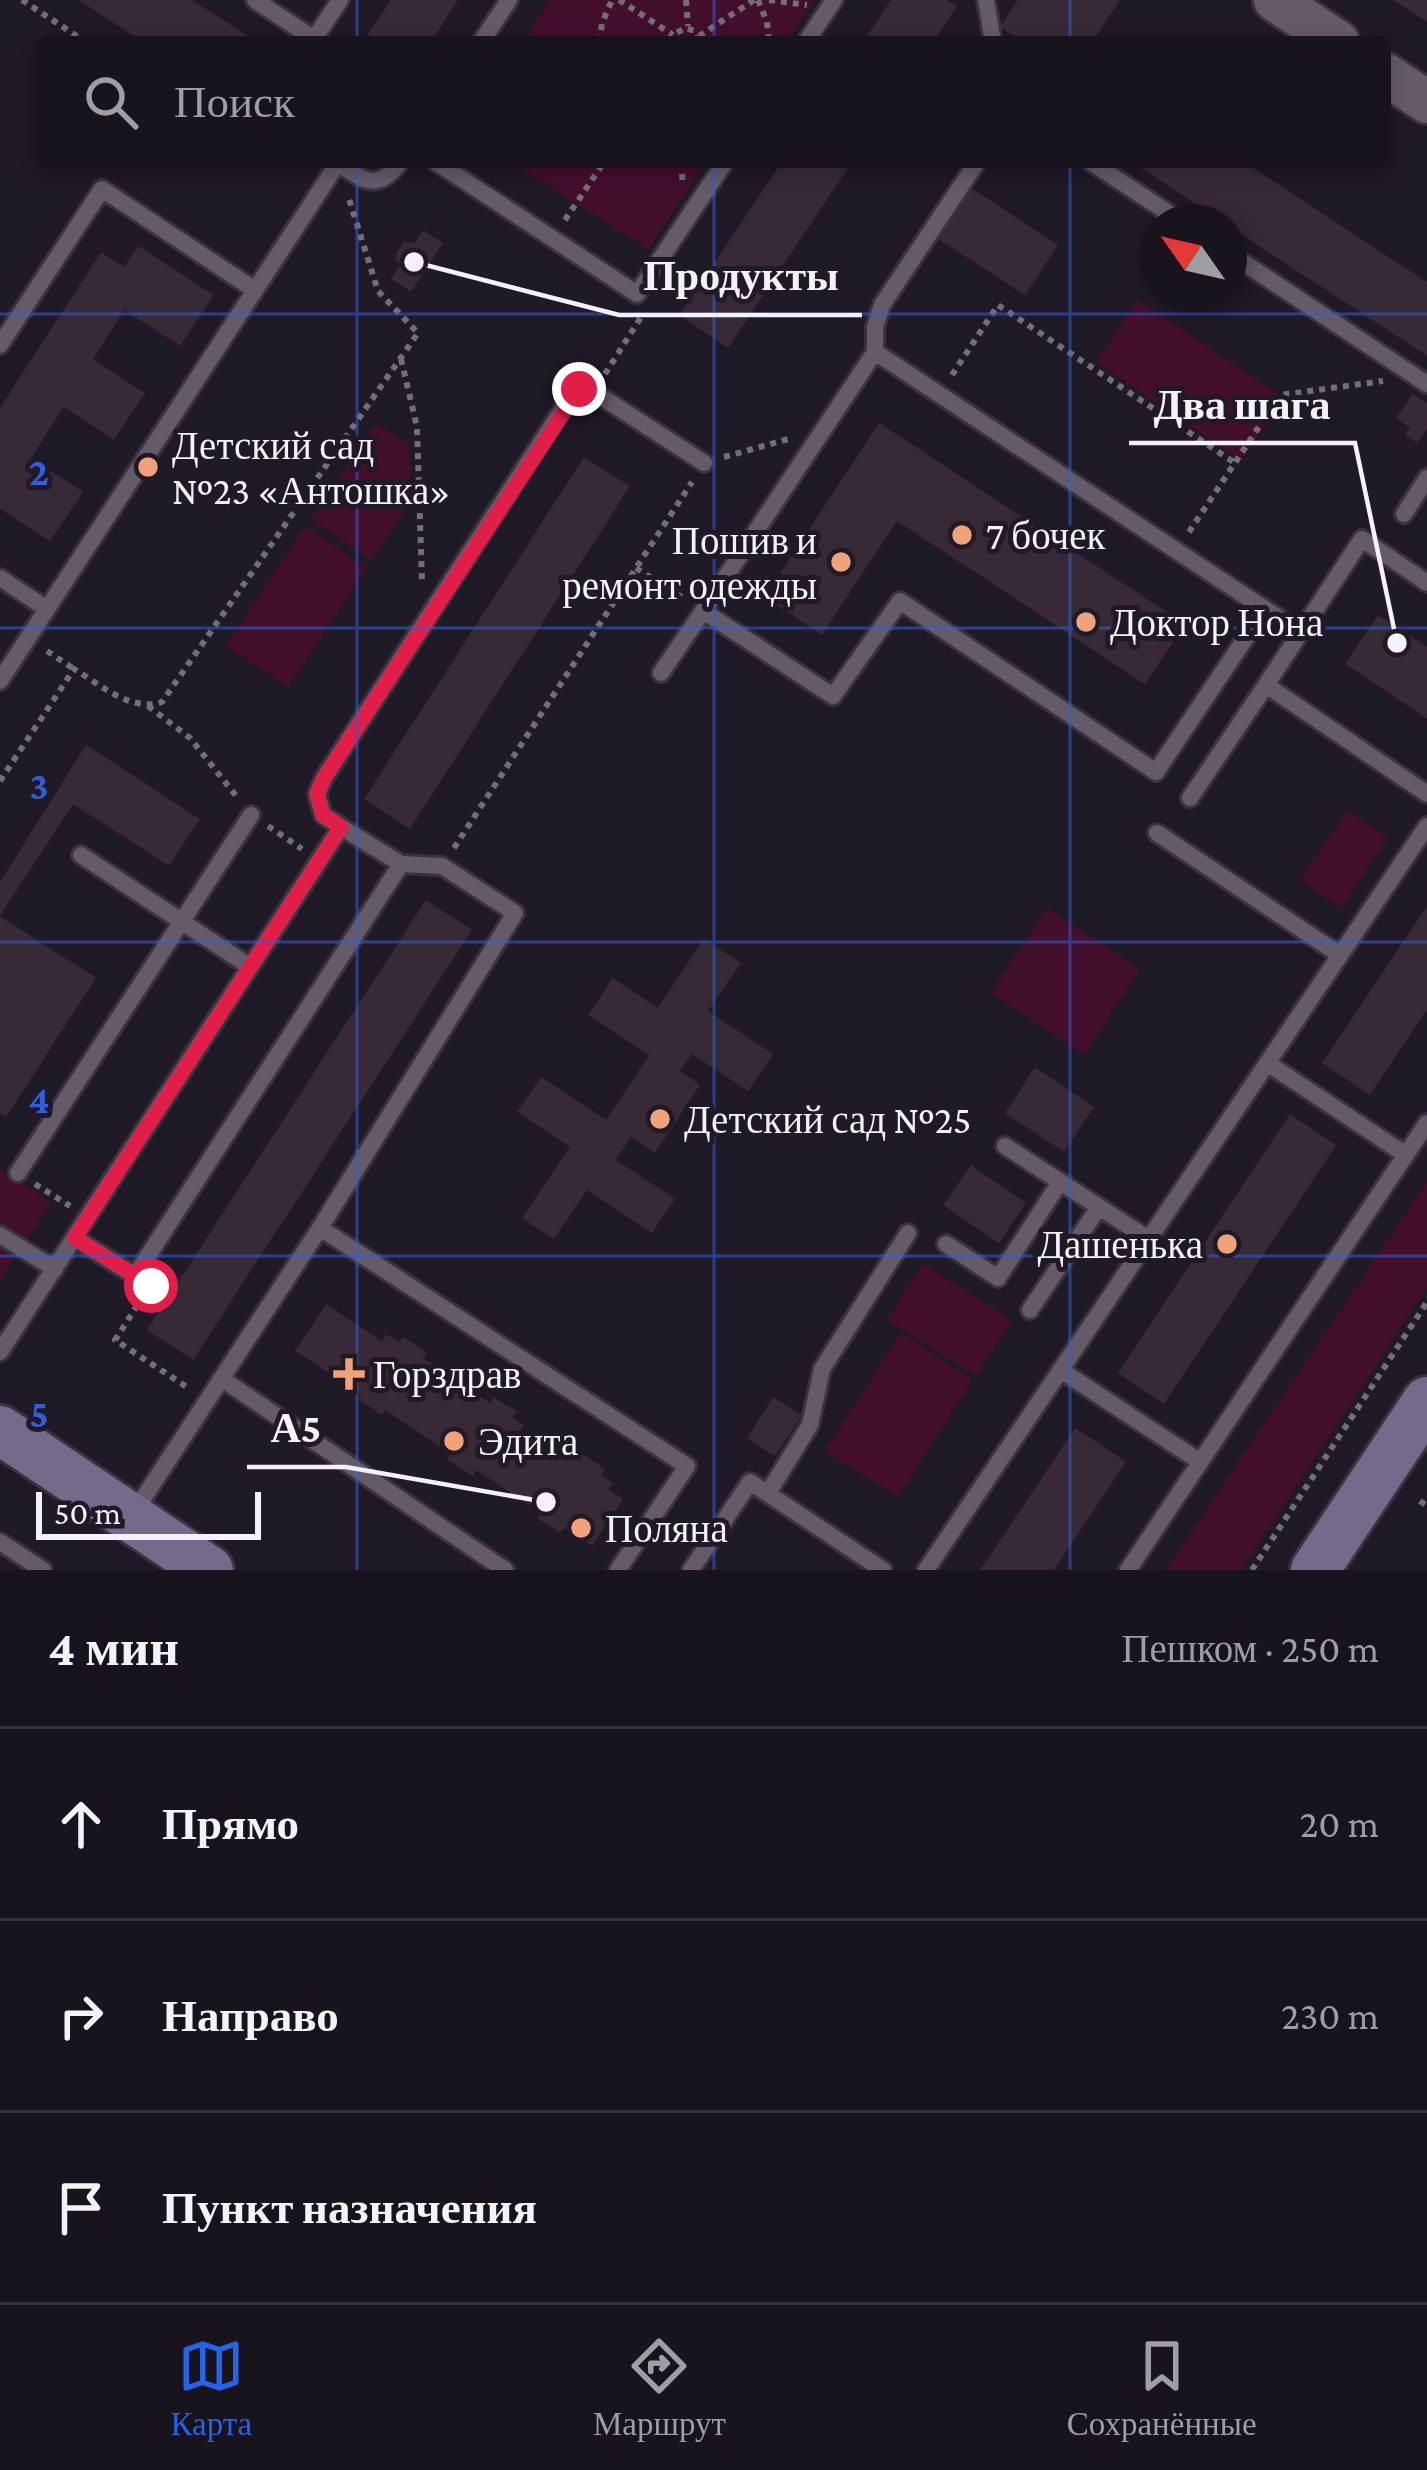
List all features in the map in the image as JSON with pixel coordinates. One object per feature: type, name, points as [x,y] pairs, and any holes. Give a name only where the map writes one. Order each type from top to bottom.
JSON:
[{"type":"main road","points":[[1315,1570],[1427,1401]]},
{"type":"main road","points":[[0,1430],[209,1570]]},
{"type":"street","points":[[1275,0],[1329,36]]},
{"type":"street","points":[[1391,78],[1427,102]]},
{"type":"lane","points":[[255,0],[308,36]]},
{"type":"lane","points":[[317,36],[340,0]]},
{"type":"lane","points":[[485,36],[509,0]]},
{"type":"lane","points":[[986,0],[992,36]]},
{"type":"lane","points":[[810,36],[831,4]]},
{"type":"lane","points":[[0,681],[335,168]]},
{"type":"lane","points":[[345,168],[367,183],[378,183],[396,168]]},
{"type":"lane","points":[[445,168],[637,294],[721,168]]},
{"type":"lane","points":[[662,674],[875,352],[875,326],[882,304],[973,168]]},
{"type":"lane","points":[[1100,168],[1155,204]]},
{"type":"lane","points":[[0,344],[102,189],[256,290]]},
{"type":"lane","points":[[1247,265],[1421,380]]},
{"type":"lane","points":[[875,352],[1300,632]]},
{"type":"lane","points":[[130,1517],[320,1228],[515,914],[442,866],[401,864],[323,815],[317,794],[579,389],[594,392],[704,463]]},
{"type":"lane","points":[[1404,514],[1427,478]]},
{"type":"lane","points":[[1190,798],[1362,539],[1427,583]]},
{"type":"lane","points":[[0,578],[47,609]]},
{"type":"lane","points":[[703,611],[833,696],[900,601],[1156,772],[1265,609]]},
{"type":"lane","points":[[1266,685],[1427,794]]},
{"type":"lane","points":[[18,1173],[251,815]]},
{"type":"lane","points":[[926,1570],[1427,826]]},
{"type":"lane","points":[[0,1352],[341,827]]},
{"type":"lane","points":[[1157,833],[1340,955]]},
{"type":"lane","points":[[81,855],[249,966]]},
{"type":"lane","points":[[75,1238],[135,1276],[401,864]]},
{"type":"lane","points":[[1267,1063],[1406,1155]]},
{"type":"lane","points":[[1128,1570],[1427,1123]]},
{"type":"lane","points":[[1005,1146],[1150,1240]]},
{"type":"lane","points":[[946,1244],[998,1278],[1060,1182]]},
{"type":"lane","points":[[1030,1310],[1099,1207]]},
{"type":"lane","points":[[320,1228],[687,1466],[618,1570]]},
{"type":"lane","points":[[768,1493],[810,1425],[823,1369],[908,1233]]},
{"type":"lane","points":[[0,1235],[55,1269]]},
{"type":"lane","points":[[1062,1371],[1199,1461]]},
{"type":"lane","points":[[222,1379],[506,1570]]},
{"type":"lane","points":[[691,1570],[750,1482],[884,1570]]},
{"type":"lane","points":[[0,1542],[43,1570]]},
{"type":"path","points":[[22,0],[77,36]]},
{"type":"path","points":[[601,36],[615,0],[669,36]]},
{"type":"path","points":[[686,0],[688,28],[697,36]]},
{"type":"path","points":[[704,36],[756,0],[768,36]]},
{"type":"path","points":[[769,0],[831,4]]},
{"type":"path","points":[[675,36],[688,28]]},
{"type":"path","points":[[1,778],[74,669],[132,704],[162,702],[418,333],[378,291],[340,168]]},
{"type":"path","points":[[553,238],[600,168]]},
{"type":"path","points":[[940,394],[998,305],[1234,463]]},
{"type":"path","points":[[594,392],[636,325]]},
{"type":"path","points":[[401,359],[417,427],[424,624]]},
{"type":"path","points":[[1177,550],[1280,395],[1421,380]]},
{"type":"path","points":[[442,866],[704,463],[821,430]]},
{"type":"path","points":[[636,568],[703,611]]},
{"type":"path","points":[[148,706],[190,738],[251,815],[319,860]]},
{"type":"path","points":[[18,1173],[88,1218]]},
{"type":"path","points":[[135,1276],[151,1286],[115,1340],[208,1400]]},
{"type":"path","points":[[1252,1570],[1427,1302]]},
{"type":"shaded area","points":[[550,0],[814,0],[790,36],[527,36]]},
{"type":"shaded area","points":[[520,168],[702,168],[648,249]]},
{"type":"shaded area","points":[[1138,300],[1139,312],[1156,312],[1284,398],[1241,460],[1096,362]]},
{"type":"shaded area","points":[[376,424],[410,445],[411,502],[371,560],[311,519]]},
{"type":"shaded area","points":[[305,527],[367,568],[288,687],[226,646]]},
{"type":"shaded area","points":[[1347,811],[1388,838],[1341,908],[1300,880]]},
{"type":"shaded area","points":[[1047,908],[1140,969],[1085,1055],[991,993]]},
{"type":"shaded area","points":[[0,1169],[51,1202],[0,1281]]},
{"type":"shaded area","points":[[1427,1182],[1427,1288],[1241,1570],[1166,1570]]},
{"type":"shaded area","points":[[923,1264],[1012,1320],[976,1376],[887,1320]]},
{"type":"shaded area","points":[[901,1333],[973,1380],[898,1497],[825,1451]]},
{"type":"building","points":[[79,0],[192,0],[247,36],[134,36]]},
{"type":"building","points":[[391,0],[458,0],[435,36],[367,36]]},
{"type":"building","points":[[891,0],[947,0],[957,6],[937,36],[867,36]]},
{"type":"building","points":[[1018,0],[1120,0],[1096,36],[1014,36],[1000,27]]},
{"type":"building","points":[[1393,0],[1427,0],[1427,22]]},
{"type":"building","points":[[778,168],[848,168],[728,348],[680,315]]},
{"type":"building","points":[[1141,168],[1253,168],[1427,282],[1427,356],[1247,238],[1247,204],[1196,204]]},
{"type":"building","points":[[971,188],[1058,245],[1025,295],[938,239]]},
{"type":"building","points":[[423,230],[443,243],[411,292],[391,279],[401,264],[395,260],[403,242],[414,243]]},
{"type":"building","points":[[138,246],[214,295],[180,346],[124,310],[93,359],[145,393],[114,440],[64,407],[31,458],[83,492],[50,541],[0,509],[0,408],[101,252],[124,267]]},
{"type":"building","points":[[1413,394],[1427,403],[1427,428],[1417,443],[1405,435],[1410,428],[1396,418]]},
{"type":"building","points":[[879,423],[1185,624],[1145,684],[897,521],[822,635],[765,597]]},
{"type":"building","points":[[584,457],[630,486],[410,829],[364,799]]},
{"type":"building","points":[[1378,615],[1427,647],[1427,719],[1345,664]]},
{"type":"building","points":[[86,745],[200,819],[169,866],[73,804],[0,916],[0,882]]},
{"type":"building","points":[[426,900],[472,930],[193,1360],[147,1330]]},
{"type":"building","points":[[1427,906],[1427,1009],[1370,1095],[1322,1063]]},
{"type":"building","points":[[0,916],[96,978],[6,1117],[0,1113]]},
{"type":"building","points":[[704,939],[741,963],[708,1011],[773,1054],[748,1091],[692,1054],[680,1071],[700,1085],[655,1153],[631,1137],[616,1160],[675,1199],[652,1233],[587,1190],[554,1239],[522,1218],[570,1147],[517,1112],[541,1077],[606,1120],[649,1055],[588,1015],[613,978],[658,1008]]},
{"type":"building","points":[[1035,1067],[1094,1107],[1064,1152],[1005,1113]]},
{"type":"building","points":[[1290,1114],[1336,1145],[1164,1404],[1118,1373]]},
{"type":"building","points":[[971,1165],[1026,1203],[999,1243],[943,1205]]},
{"type":"building","points":[[326,1304],[382,1341],[386,1334],[415,1344],[435,1366],[430,1373],[472,1400],[476,1394],[490,1403],[494,1397],[517,1411],[513,1418],[524,1425],[520,1431],[563,1460],[568,1453],[579,1461],[583,1454],[605,1469],[601,1475],[613,1483],[609,1490],[623,1499],[592,1546],[537,1518],[541,1512],[476,1470],[473,1476],[447,1459],[451,1454],[385,1410],[382,1415],[358,1399],[361,1394],[295,1351]]},
{"type":"building","points":[[773,1397],[802,1415],[775,1456],[747,1438]]},
{"type":"building","points":[[1075,1428],[1126,1462],[1054,1570],[980,1570]]},
{"type":"place","name":"Продукты","points":[[414,262]]},
{"type":"place","name":"Детский сад №23 «Антошка»","points":[[148,467]]},
{"type":"place","name":"7 бочек","points":[[962,535]]},
{"type":"place","name":"Пошив и ремонт одежды","points":[[841,562]]},
{"type":"place","name":"Доктор Нона","points":[[1086,622]]},
{"type":"place","name":"Два шага","points":[[1397,643]]},
{"type":"place","name":"Детский сад №25","points":[[660,1119]]},
{"type":"place","name":"Дашенька","points":[[1227,1244]]},
{"type":"place","name":"Горздрав","points":[[349,1374]]},
{"type":"place","name":"Эдита","points":[[454,1441]]},
{"type":"place","name":"А5","points":[[546,1502]]},
{"type":"place","name":"Поляна","points":[[581,1528]]},
{"type":"route","points":[[151,1286],[75,1238],[341,827],[323,815],[317,794],[324,778],[579,389]]}]
